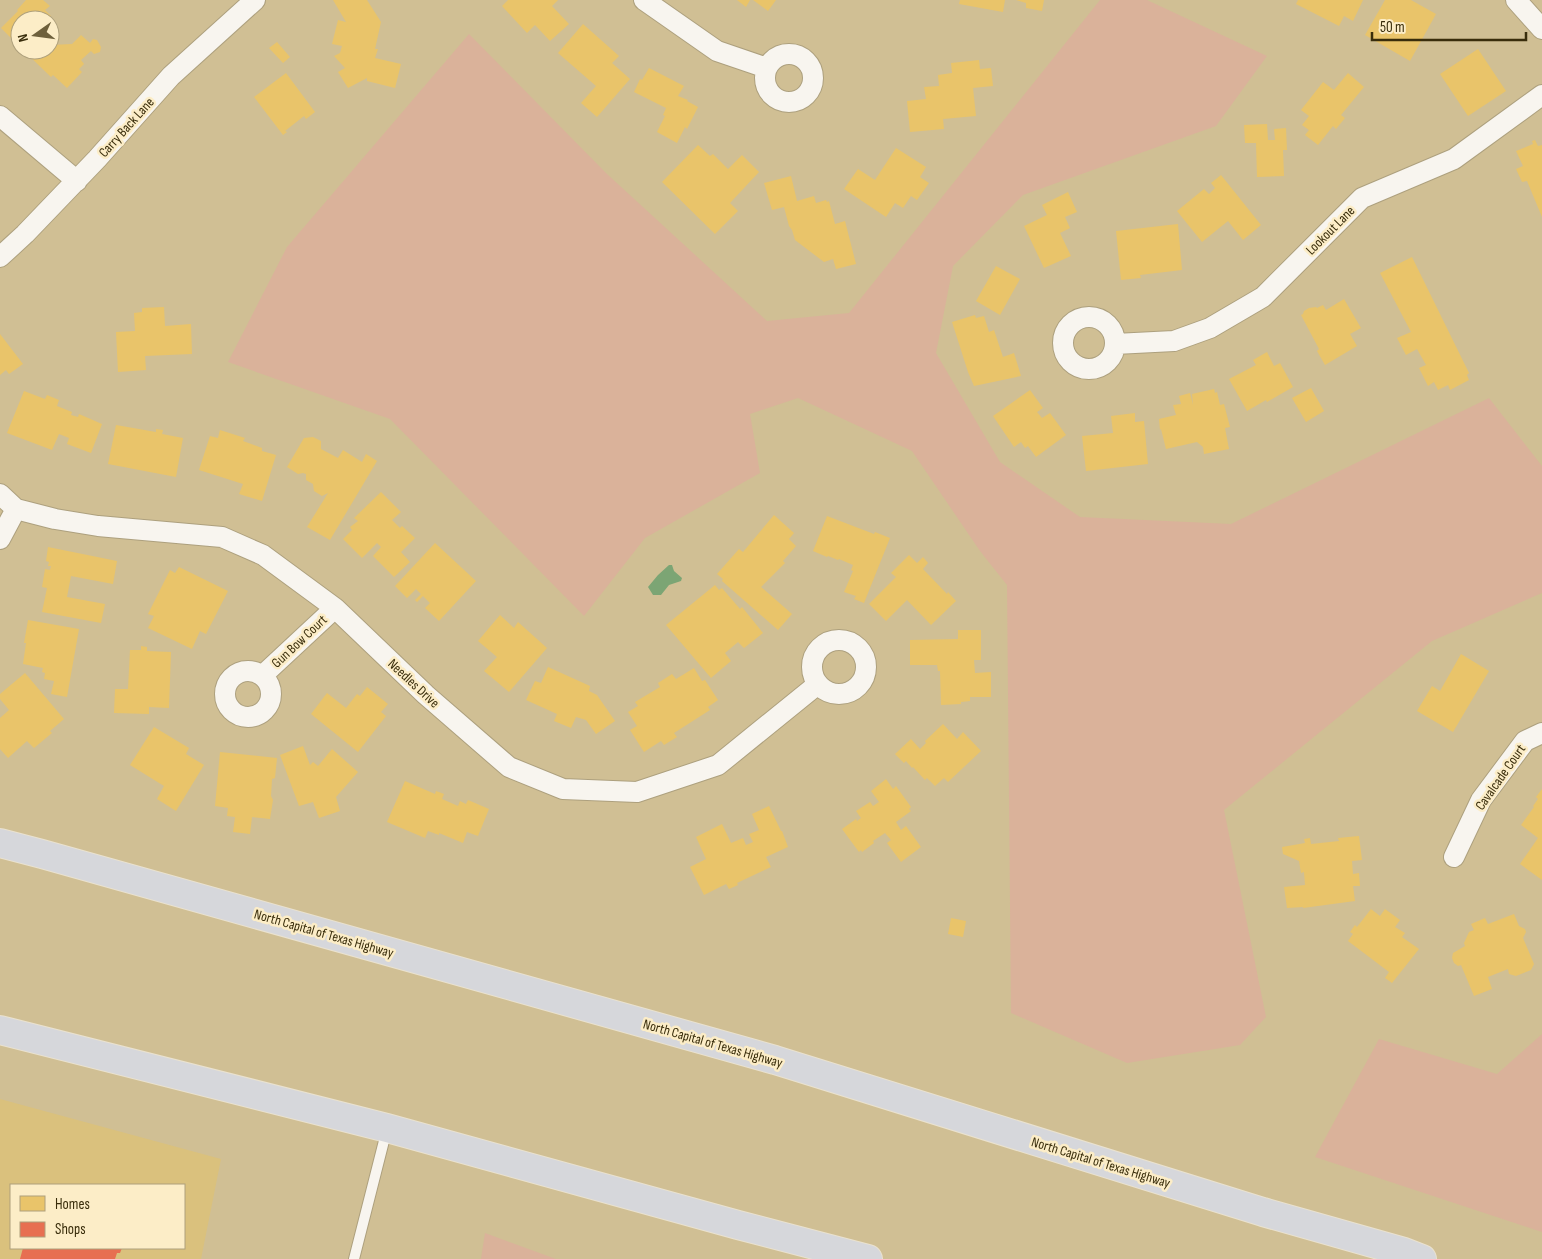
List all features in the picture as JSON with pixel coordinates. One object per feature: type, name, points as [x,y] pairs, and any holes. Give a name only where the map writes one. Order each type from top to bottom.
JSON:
[{"type":"highway","name":"North Capital of Texas Highway","points":[[0,843],[775,1060],[1254,1209],[1404,1252],[1422,1259]]},
{"type":"highway","points":[[0,1030],[387,1128],[868,1259]]},
{"type":"street","name":"Carry Back Lane","points":[[0,257],[77,181],[171,76],[255,0]]},
{"type":"street","points":[[644,0],[717,51],[768,68]]},
{"type":"street","points":[[1516,0],[1542,29]]},
{"type":"street","name":"Lookout Lane","points":[[1115,344],[1174,341],[1210,328],[1263,296],[1362,198],[1454,159],[1542,95]]},
{"type":"street","points":[[0,116],[77,181]]},
{"type":"street","name":"Needles Drive","points":[[0,494],[16,509],[55,519],[98,526],[222,537],[263,555],[335,608],[426,695],[509,767],[563,789],[637,792],[718,765],[818,684]]},
{"type":"street","points":[[0,539],[16,509]]},
{"type":"street","name":"Gun Bow Court","points":[[263,675],[335,608]]},
{"type":"street","name":"Cavalcade Court","points":[[1454,857],[1480,800],[1525,742],[1542,733]]},
{"type":"lane","points":[[354,1259],[387,1128]]},
{"type":"shaded area","points":[[1100,0],[1147,0],[1267,56],[1216,126],[1023,195],[953,266],[936,353],[1000,462],[1080,517],[1231,524],[1489,398],[1542,466],[1542,593],[1432,641],[1224,810],[1266,1017],[1240,1045],[1127,1063],[1011,1013],[1007,585],[980,551],[912,451],[798,398],[750,414],[760,473],[645,538],[584,616],[390,419],[228,362],[287,247],[469,34],[607,174],[767,321],[849,313]]},
{"type":"shaded area","points":[[669,565],[672,565],[674,571],[682,578],[681,581],[669,585],[661,595],[653,595],[648,587]]},
{"type":"shaded area","points":[[1542,1034],[1542,1232],[1315,1157],[1379,1039],[1497,1074]]},
{"type":"shaded area","points":[[0,1099],[221,1159],[201,1259],[0,1259]]},
{"type":"shaded area","points":[[485,1233],[556,1259],[481,1259]]},
{"type":"building: Homes","points":[[26,0],[43,0],[50,6],[45,10],[17,10]]},
{"type":"building: Homes","points":[[333,0],[367,0],[381,22],[375,58],[401,64],[395,88],[367,81],[367,78],[348,88],[338,72],[345,68],[334,56],[340,53],[342,46],[332,44],[338,20],[346,22]]},
{"type":"building: Homes","points":[[508,0],[558,0],[552,6],[569,24],[550,41],[535,25],[527,33],[502,6]]},
{"type":"building: Homes","points":[[737,0],[750,0],[746,7]]},
{"type":"building: Homes","points":[[753,0],[776,0],[768,11]]},
{"type":"building: Homes","points":[[960,0],[1005,0],[1003,12],[959,4]]},
{"type":"building: Homes","points":[[1016,0],[1044,0],[1042,11],[1026,8],[1026,3]]},
{"type":"building: Homes","points":[[1298,0],[1363,0],[1353,21],[1344,16],[1339,26],[1296,4]]},
{"type":"building: Homes","points":[[1385,0],[1411,0],[1436,14],[1410,61],[1365,35]]},
{"type":"building: Homes","points":[[10,19],[10,37],[1,28]]},
{"type":"building: Homes","points":[[583,24],[619,56],[612,63],[630,79],[597,117],[581,103],[596,86],[558,53]]},
{"type":"building: Homes","points":[[81,35],[90,43],[93,39],[97,40],[101,47],[100,52],[94,54],[91,51],[81,60],[84,64],[79,69],[82,72],[67,88],[53,75],[51,77],[33,60],[60,60],[60,45],[72,44]]},
{"type":"building: Homes","points":[[277,42],[290,57],[283,63],[269,48]]},
{"type":"building: Homes","points":[[1478,49],[1506,91],[1468,116],[1440,74]]},
{"type":"building: Homes","points":[[979,60],[980,69],[991,68],[993,86],[973,88],[976,116],[943,119],[944,129],[910,132],[907,101],[926,99],[924,87],[939,86],[938,75],[952,73],[951,63]]},
{"type":"building: Homes","points":[[649,68],[684,86],[678,96],[698,107],[687,129],[685,127],[677,143],[657,132],[665,116],[663,115],[666,108],[634,92],[640,79],[642,80]]},
{"type":"building: Homes","points":[[286,73],[315,112],[306,119],[304,116],[285,131],[287,132],[283,135],[254,97]]},
{"type":"building: Homes","points":[[1348,73],[1364,87],[1341,115],[1345,118],[1336,129],[1333,126],[1318,145],[1305,135],[1309,130],[1302,125],[1309,116],[1301,110],[1323,82],[1334,90]]},
{"type":"building: Homes","points":[[1267,124],[1268,140],[1275,140],[1274,129],[1286,128],[1287,150],[1283,150],[1284,176],[1257,177],[1256,143],[1245,143],[1244,125]]},
{"type":"building: Homes","points":[[1535,140],[1538,146],[1542,145],[1542,217],[1527,181],[1522,182],[1516,169],[1523,166],[1516,151],[1533,144],[1532,141]]},
{"type":"building: Homes","points":[[698,145],[710,156],[713,154],[728,169],[742,155],[759,172],[730,203],[738,211],[715,234],[662,182]]},
{"type":"building: Homes","points":[[896,148],[926,167],[920,177],[929,183],[917,200],[911,196],[903,208],[895,203],[886,217],[844,189],[858,169],[875,180]]},
{"type":"building: Homes","points":[[1221,175],[1261,225],[1243,240],[1228,221],[1202,242],[1177,211],[1204,189],[1209,194],[1215,188],[1211,183]]},
{"type":"building: Homes","points":[[791,176],[797,201],[814,196],[816,203],[829,201],[835,224],[845,221],[856,264],[836,269],[833,259],[824,262],[795,240],[784,207],[772,210],[764,183]]},
{"type":"building: Homes","points":[[1068,192],[1077,212],[1065,217],[1070,228],[1060,233],[1071,256],[1044,268],[1024,226],[1047,215],[1042,205]]},
{"type":"building: Homes","points":[[1178,224],[1182,270],[1140,275],[1141,278],[1121,280],[1116,231]]},
{"type":"building: Homes","points":[[1412,257],[1469,373],[1467,375],[1469,380],[1450,390],[1448,385],[1438,390],[1434,382],[1428,386],[1419,368],[1426,365],[1417,349],[1406,355],[1397,338],[1411,332],[1380,273]]},
{"type":"building: Homes","points":[[996,266],[1020,279],[1000,315],[976,301]]},
{"type":"building: Homes","points":[[1344,299],[1361,328],[1350,334],[1357,346],[1325,365],[1317,351],[1319,349],[1301,315],[1309,308],[1317,308],[1323,305],[1326,310]]},
{"type":"building: Homes","points":[[164,307],[165,326],[191,324],[192,354],[145,356],[146,370],[118,372],[116,332],[135,331],[134,313],[142,312],[142,308]]},
{"type":"building: Homes","points":[[975,315],[976,318],[984,316],[989,332],[994,330],[1003,357],[1014,353],[1021,376],[974,386],[952,322]]},
{"type":"building: Homes","points":[[0,334],[23,364],[9,374],[6,370],[0,375]]},
{"type":"building: Homes","points":[[1267,352],[1274,366],[1280,363],[1293,387],[1247,411],[1229,379],[1256,365],[1253,360]]},
{"type":"building: Homes","points":[[1311,388],[1324,411],[1306,422],[1292,398]]},
{"type":"building: Homes","points":[[1214,389],[1215,393],[1217,392],[1220,405],[1224,404],[1230,427],[1225,428],[1229,449],[1204,454],[1203,447],[1197,442],[1166,449],[1160,430],[1159,419],[1176,415],[1173,405],[1181,404],[1179,396],[1190,393],[1193,405],[1192,394]]},
{"type":"building: Homes","points":[[1030,390],[1043,408],[1037,412],[1042,418],[1050,413],[1066,435],[1036,457],[1028,446],[1025,448],[1021,442],[1014,447],[993,416]]},
{"type":"building: Homes","points":[[24,391],[45,399],[47,395],[59,400],[57,406],[72,412],[71,415],[78,417],[79,414],[102,424],[91,453],[67,444],[69,438],[59,434],[52,450],[7,433]]},
{"type":"building: Homes","points":[[1135,413],[1135,422],[1144,421],[1148,464],[1086,471],[1082,436],[1113,433],[1111,416]]},
{"type":"building: Homes","points":[[116,425],[156,432],[156,429],[163,430],[162,434],[183,438],[176,477],[108,464]]},
{"type":"building: Homes","points":[[220,430],[245,438],[243,441],[262,448],[262,451],[276,455],[262,501],[239,494],[243,484],[199,470],[210,436],[218,438]]},
{"type":"building: Homes","points":[[313,437],[321,441],[321,449],[338,458],[343,450],[362,462],[366,454],[377,461],[330,540],[307,527],[328,493],[322,496],[314,491],[313,484],[306,480],[306,474],[298,474],[287,467],[304,438]]},
{"type":"building: Homes","points":[[381,492],[401,512],[392,520],[415,538],[401,552],[410,562],[394,577],[373,556],[381,547],[377,543],[362,558],[343,539],[352,530],[350,527],[358,521],[354,518]]},
{"type":"building: Homes","points":[[774,515],[794,533],[789,539],[796,546],[783,561],[785,563],[761,587],[792,614],[778,630],[722,581],[723,579],[717,574],[739,549],[743,552]]},
{"type":"building: Homes","points":[[827,516],[890,538],[864,603],[854,599],[856,596],[844,592],[853,571],[851,570],[853,565],[813,551]]},
{"type":"building: Homes","points":[[435,543],[476,581],[439,621],[425,608],[430,603],[423,596],[417,602],[415,600],[421,594],[416,589],[407,598],[395,586]]},
{"type":"building: Homes","points":[[48,547],[117,561],[113,584],[71,576],[67,597],[105,604],[101,623],[42,612],[47,588],[42,587],[45,569],[50,570],[51,566],[48,566],[49,562],[46,561]]},
{"type":"building: Homes","points":[[909,555],[917,563],[923,557],[928,563],[923,569],[956,601],[931,625],[907,600],[886,621],[869,604],[896,577],[891,573]]},
{"type":"building: Homes","points":[[179,567],[228,591],[206,634],[200,631],[192,649],[148,628],[154,616],[148,614],[170,570],[175,573]]},
{"type":"building: Homes","points":[[715,585],[719,590],[722,588],[740,609],[742,607],[763,633],[744,648],[738,642],[725,653],[731,661],[711,678],[666,625]]},
{"type":"building: Homes","points":[[500,615],[514,628],[518,622],[547,648],[509,692],[484,671],[497,657],[478,641]]},
{"type":"building: Homes","points":[[28,620],[79,629],[67,697],[51,694],[54,681],[44,679],[45,673],[42,672],[43,668],[23,664]]},
{"type":"building: Homes","points":[[958,630],[981,630],[981,660],[974,660],[975,673],[991,672],[991,697],[970,697],[970,701],[961,702],[961,704],[941,705],[940,671],[938,671],[937,665],[910,665],[910,640],[958,639]]},
{"type":"building: Homes","points":[[141,646],[147,647],[147,651],[171,652],[169,708],[149,707],[149,714],[114,713],[115,689],[128,689],[130,650],[141,650]]},
{"type":"building: Homes","points":[[1461,654],[1489,671],[1453,732],[1417,711],[1432,686],[1440,691]]},
{"type":"building: Homes","points":[[548,667],[590,686],[589,691],[597,695],[615,721],[596,734],[586,720],[576,717],[571,728],[554,721],[557,714],[526,700],[535,681],[541,683]]},
{"type":"building: Homes","points":[[694,668],[702,681],[705,680],[718,700],[708,707],[710,710],[674,733],[677,737],[664,745],[661,741],[644,752],[630,730],[637,726],[628,712],[638,706],[635,702],[660,687],[658,683],[672,674],[676,679]]},
{"type":"building: Homes","points":[[25,673],[64,719],[50,731],[52,733],[34,748],[27,741],[8,758],[0,749],[0,718],[9,710],[0,699],[0,694]]},
{"type":"building: Homes","points":[[367,687],[388,704],[381,712],[386,716],[358,752],[311,714],[327,693],[346,708],[357,694],[360,696]]},
{"type":"building: Homes","points":[[943,724],[957,739],[963,732],[981,751],[948,782],[944,778],[935,786],[927,778],[925,780],[913,767],[906,761],[904,763],[895,754],[911,739],[920,749],[926,743],[925,741]]},
{"type":"building: Homes","points":[[154,727],[189,748],[186,754],[204,765],[176,811],[157,799],[164,786],[130,765]]},
{"type":"building: Homes","points":[[303,746],[310,765],[313,762],[318,766],[332,749],[358,772],[336,797],[340,811],[319,818],[313,802],[299,806],[280,755]]},
{"type":"building: Homes","points":[[220,752],[277,758],[275,778],[272,779],[271,796],[273,800],[270,819],[252,817],[250,834],[233,832],[235,817],[227,816],[228,808],[215,806]]},
{"type":"building: Homes","points":[[886,779],[893,789],[896,786],[911,807],[909,809],[911,811],[896,822],[901,830],[906,826],[921,847],[901,862],[887,843],[891,840],[885,833],[862,852],[861,850],[859,852],[842,829],[856,819],[857,821],[861,818],[856,811],[870,802],[873,806],[879,802],[871,791]]},
{"type":"building: Homes","points":[[405,781],[435,794],[436,791],[444,794],[442,799],[458,806],[460,801],[466,804],[468,800],[489,809],[478,836],[467,832],[463,843],[439,833],[439,835],[428,831],[425,838],[387,822]]},
{"type":"building: Homes","points":[[1542,789],[1542,880],[1520,864],[1538,838],[1521,825],[1534,807],[1538,799],[1536,797]]},
{"type":"building: Homes","points":[[769,806],[788,847],[766,857],[771,867],[737,883],[738,885],[729,889],[726,884],[704,895],[690,867],[706,859],[696,837],[722,824],[731,843],[743,838],[746,845],[753,842],[749,834],[759,830],[752,814]]},
{"type":"building: Homes","points":[[1359,836],[1362,860],[1352,861],[1353,874],[1359,873],[1360,886],[1353,886],[1355,901],[1303,908],[1287,908],[1284,887],[1305,885],[1304,872],[1301,873],[1299,861],[1283,854],[1282,847],[1305,843],[1304,839],[1310,838],[1311,844],[1339,841],[1338,838]]},
{"type":"building: Homes","points":[[1371,909],[1380,916],[1385,909],[1400,920],[1395,927],[1405,933],[1402,937],[1419,949],[1392,983],[1385,978],[1389,972],[1348,941],[1353,934],[1350,932],[1355,925],[1357,927]]},
{"type":"building: Homes","points":[[1514,914],[1519,926],[1525,929],[1526,932],[1523,938],[1534,964],[1531,970],[1516,976],[1509,974],[1508,969],[1488,977],[1492,989],[1474,996],[1461,965],[1458,966],[1454,963],[1453,953],[1465,946],[1464,943],[1469,932],[1474,930],[1471,924],[1485,918],[1488,924]]},
{"type":"building: Homes","points":[[951,918],[966,921],[963,937],[948,934]]},
{"type":"building: Shops","points":[[23,1249],[122,1249],[120,1253],[117,1253],[115,1259],[20,1259]]}]
